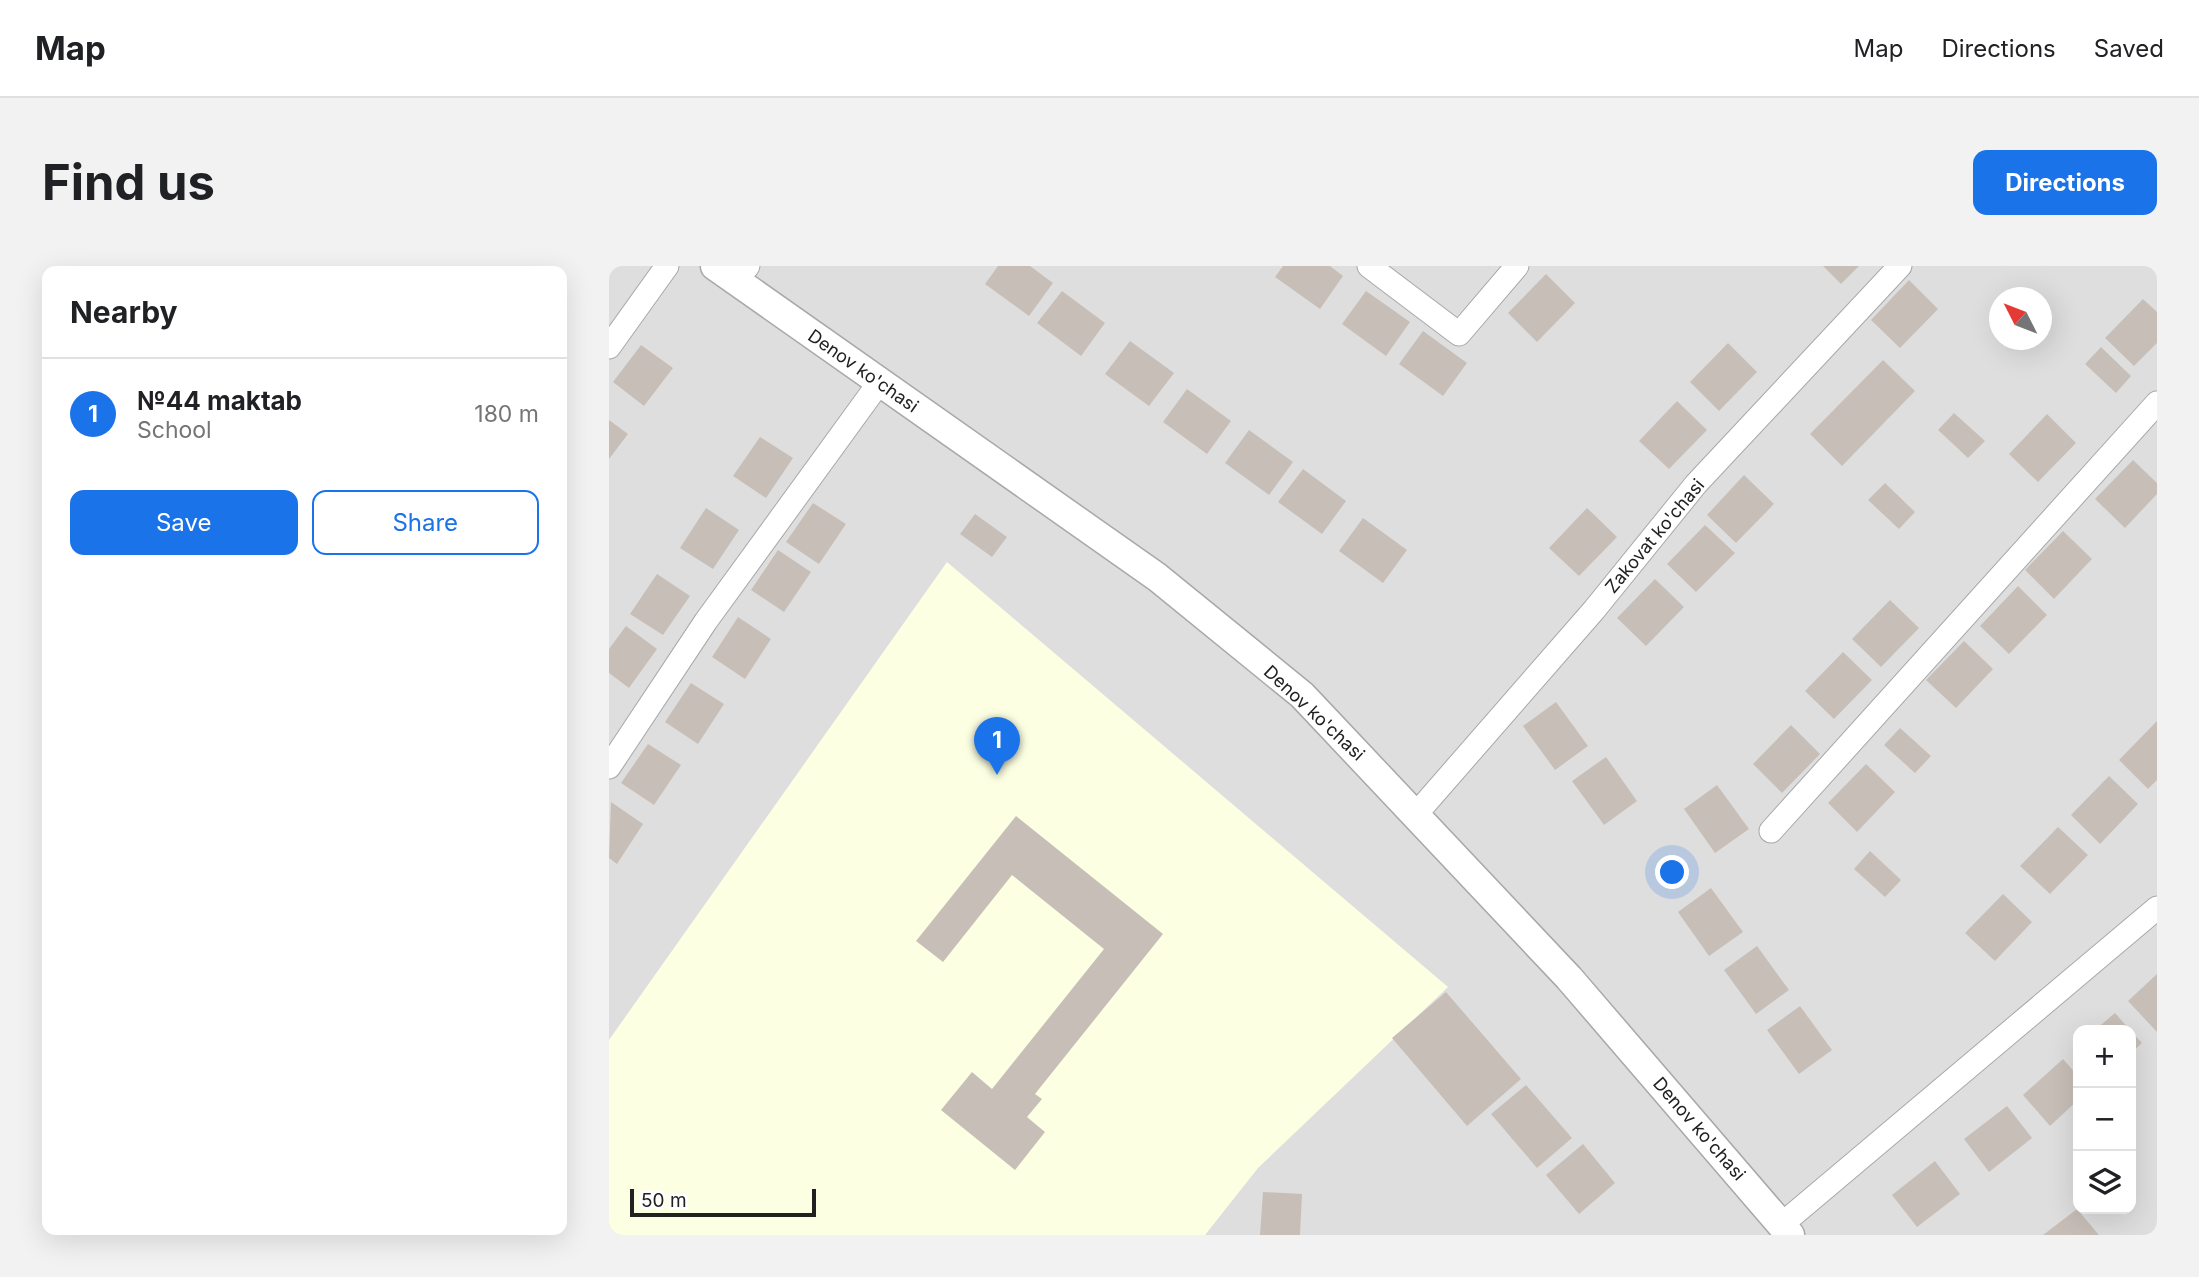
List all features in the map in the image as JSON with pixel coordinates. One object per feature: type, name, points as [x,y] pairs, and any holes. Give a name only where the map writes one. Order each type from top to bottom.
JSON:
[{"type":"street","points":[[609,347],[667,266]]},
{"type":"street","points":[[1369,266],[1459,334],[1517,266]]},
{"type":"street","name":"Zakovat ko'chasi","points":[[1417,813],[1594,610],[1696,484],[1900,266]]},
{"type":"street","name":"Denov ko'chasi","points":[[733,271],[879,383],[1157,578],[1302,695],[1417,813],[1569,978],[1785,1230]]},
{"type":"street","points":[[609,767],[706,621],[879,383]]},
{"type":"street","points":[[1771,831],[2157,403]]},
{"type":"street","points":[[1785,1230],[2157,908]]},
{"type":"shaded area","points":[[609,266],[2157,266],[2157,1235],[609,1235]]},
{"type":"shaded area","points":[[947,562],[1448,987],[1258,1168],[1205,1235],[609,1235],[609,1040]]},
{"type":"building","points":[[998,266],[1030,266],[1053,283],[1029,316],[985,284]]},
{"type":"building","points":[[1283,266],[1330,266],[1343,276],[1320,309],[1275,277]]},
{"type":"building","points":[[1823,266],[1859,266],[1841,284]]},
{"type":"building","points":[[1546,274],[1575,303],[1537,342],[1508,313]]},
{"type":"building","points":[[1909,280],[1938,309],[1900,348],[1871,320]]},
{"type":"building","points":[[1062,291],[1105,323],[1081,356],[1037,323]]},
{"type":"building","points":[[1366,291],[1410,322],[1386,356],[1342,324]]},
{"type":"building","points":[[2143,299],[2157,312],[2157,343],[2134,366],[2105,338]]},
{"type":"building","points":[[1423,331],[1467,363],[1443,396],[1399,364]]},
{"type":"building","points":[[1130,341],[1174,373],[1149,406],[1105,374]]},
{"type":"building","points":[[1728,343],[1757,372],[1719,411],[1690,382]]},
{"type":"building","points":[[641,345],[673,368],[644,406],[613,382]]},
{"type":"building","points":[[2101,347],[2131,376],[2116,393],[2085,364]]},
{"type":"building","points":[[1883,360],[1915,391],[1842,466],[1810,434]]},
{"type":"building","points":[[1187,389],[1231,421],[1207,454],[1163,422]]},
{"type":"building","points":[[1677,401],[1707,430],[1669,469],[1639,441]]},
{"type":"building","points":[[1954,413],[1985,441],[1968,458],[1938,430]]},
{"type":"building","points":[[2047,414],[2076,443],[2038,482],[2009,454]]},
{"type":"building","points":[[609,420],[628,434],[609,459]]},
{"type":"building","points":[[1249,430],[1293,462],[1269,495],[1225,463]]},
{"type":"building","points":[[760,437],[793,458],[766,498],[733,476]]},
{"type":"building","points":[[2133,460],[2157,483],[2157,494],[2125,528],[2095,499]]},
{"type":"building","points":[[1303,469],[1346,501],[1322,534],[1278,502]]},
{"type":"building","points":[[1744,475],[1774,504],[1736,543],[1707,515]]},
{"type":"building","points":[[1885,483],[1915,512],[1899,529],[1868,500]]},
{"type":"building","points":[[813,503],[846,524],[819,564],[786,542]]},
{"type":"building","points":[[706,508],[739,530],[713,569],[680,548]]},
{"type":"building","points":[[1587,508],[1617,537],[1579,576],[1549,548]]},
{"type":"building","points":[[975,514],[1007,537],[992,557],[960,534]]},
{"type":"building","points":[[1363,518],[1407,550],[1383,583],[1339,551]]},
{"type":"building","points":[[1705,525],[1735,553],[1696,592],[1667,564]]},
{"type":"building","points":[[2063,531],[2092,559],[2054,599],[2025,570]]},
{"type":"building","points":[[778,550],[811,572],[784,612],[751,590]]},
{"type":"building","points":[[657,574],[690,596],[663,635],[630,614]]},
{"type":"building","points":[[1655,579],[1684,607],[1646,646],[1617,618]]},
{"type":"building","points":[[2018,586],[2047,615],[2009,654],[1980,626]]},
{"type":"building","points":[[1890,600],[1919,628],[1881,667],[1852,639]]},
{"type":"building","points":[[738,617],[771,639],[745,679],[712,657]]},
{"type":"building","points":[[626,626],[657,649],[629,688],[609,673],[609,649]]},
{"type":"building","points":[[1964,641],[1993,669],[1956,708],[1926,680]]},
{"type":"building","points":[[1843,652],[1872,680],[1834,719],[1805,691]]},
{"type":"building","points":[[691,683],[724,704],[698,744],[665,722]]},
{"type":"building","points":[[1556,702],[1588,746],[1555,770],[1523,726]]},
{"type":"building","points":[[2157,721],[2157,780],[2148,789],[2119,760]]},
{"type":"building","points":[[1791,725],[1820,754],[1782,793],[1753,764]]},
{"type":"building","points":[[1900,728],[1931,756],[1915,773],[1884,745]]},
{"type":"building","points":[[648,744],[681,765],[654,805],[621,783]]},
{"type":"building","points":[[1606,757],[1637,801],[1604,825],[1572,781]]},
{"type":"building","points":[[1866,764],[1895,792],[1857,832],[1828,803]]},
{"type":"building","points":[[2109,776],[2138,804],[2100,844],[2071,815]]},
{"type":"building","points":[[1717,785],[1749,829],[1715,853],[1684,809]]},
{"type":"building","points":[[611,802],[643,824],[617,864],[609,858]]},
{"type":"building","points":[[1016,816],[1163,934],[1035,1094],[1042,1099],[1027,1117],[1045,1132],[1015,1170],[941,1110],[972,1072],[992,1089],[1104,949],[1012,875],[943,962],[916,941]]},
{"type":"building","points":[[2058,827],[2088,855],[2050,894],[2020,866]]},
{"type":"building","points":[[1870,851],[1901,880],[1885,897],[1854,869]]},
{"type":"building","points":[[1711,888],[1743,932],[1709,956],[1678,912]]},
{"type":"building","points":[[2003,894],[2032,922],[1995,961],[1965,933]]},
{"type":"building","points":[[1757,946],[1789,990],[1756,1014],[1724,970]]},
{"type":"building","points":[[2157,974],[2157,1032],[2128,1001]]},
{"type":"building","points":[[1446,992],[1521,1079],[1467,1126],[1392,1038]]},
{"type":"building","points":[[1800,1006],[1832,1050],[1799,1074],[1767,1030]]},
{"type":"building","points":[[2115,1013],[2126,1025],[2101,1025]]},
{"type":"building","points":[[2136,1036],[2142,1043],[2136,1048]]},
{"type":"building","points":[[2063,1059],[2073,1070],[2073,1105],[2050,1126],[2023,1095]]},
{"type":"building","points":[[1526,1085],[1572,1138],[1537,1168],[1491,1114]]},
{"type":"building","points":[[2007,1106],[2032,1138],[1989,1172],[1964,1139]]},
{"type":"building","points":[[1583,1144],[1615,1183],[1579,1214],[1546,1175]]},
{"type":"building","points":[[1935,1161],[1960,1194],[1917,1227],[1892,1195]]},
{"type":"building","points":[[1263,1192],[1302,1194],[1300,1235],[1260,1235]]},
{"type":"building","points":[[2073,1212],[2081,1214],[2099,1235],[2043,1235]]},
{"type":"place","name":"№44 maktab","points":[[997,775]]}]
